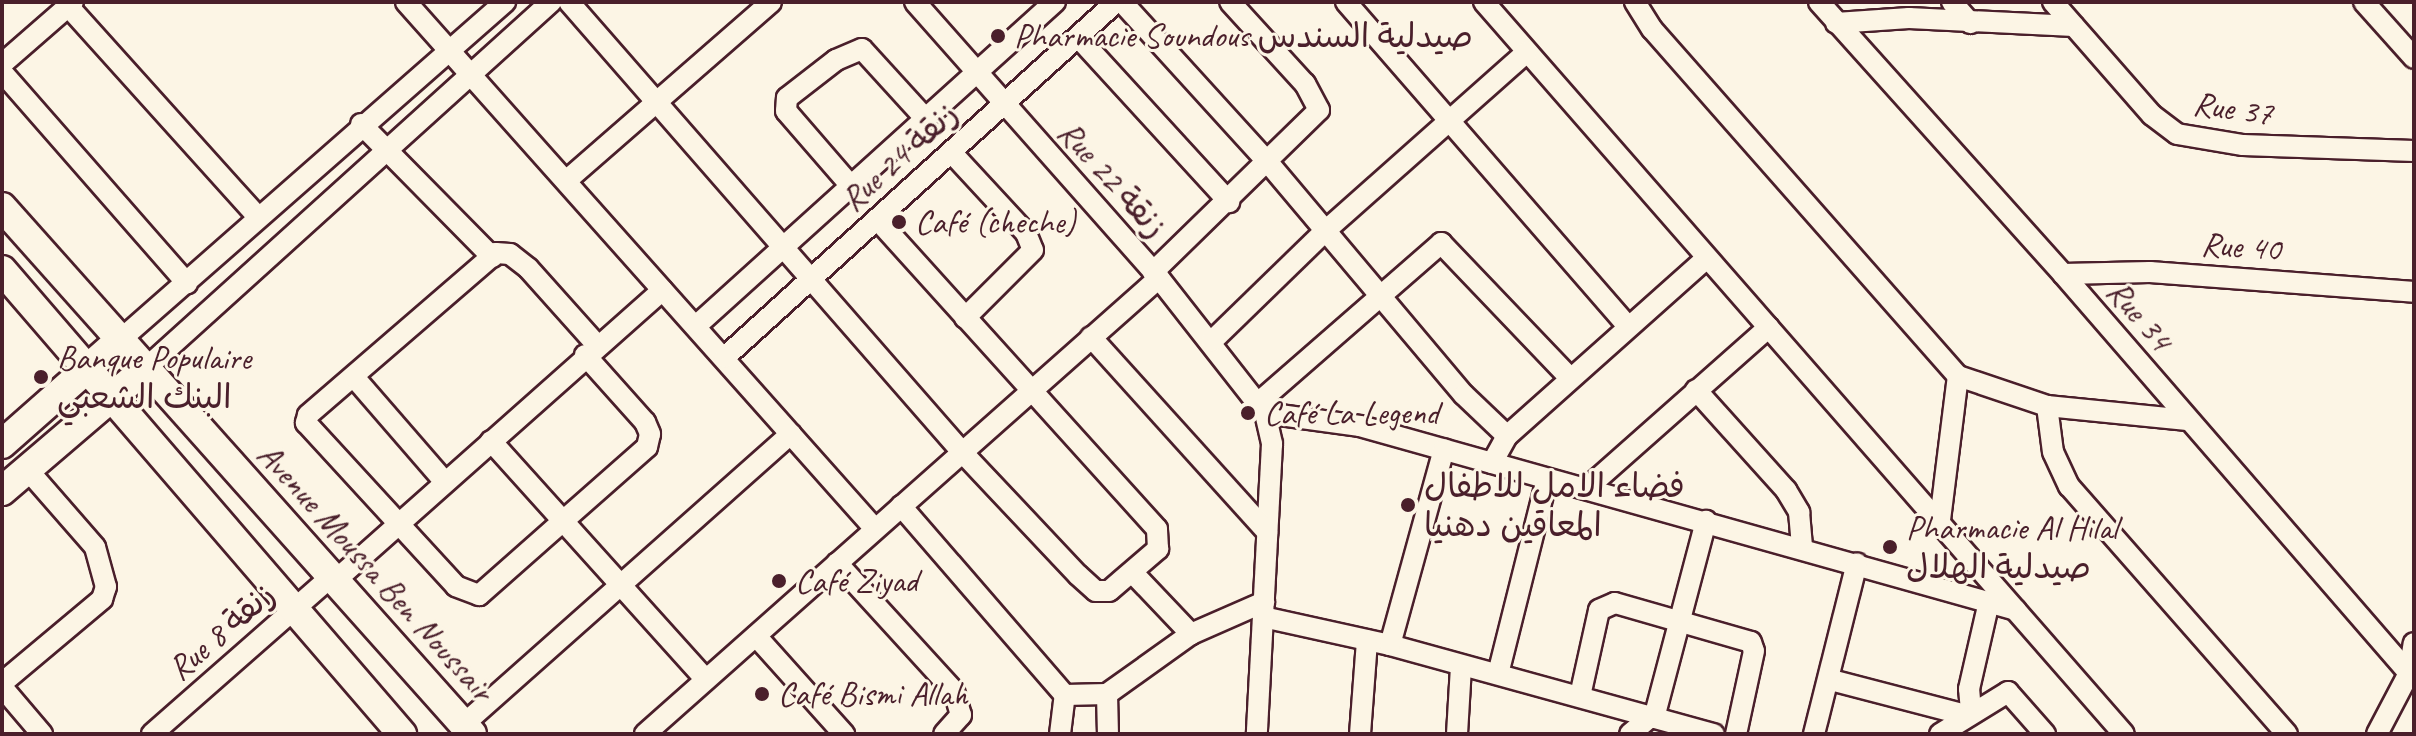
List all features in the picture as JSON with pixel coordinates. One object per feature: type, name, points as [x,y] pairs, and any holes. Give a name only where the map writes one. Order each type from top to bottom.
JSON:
[{"type":"street","points":[[406,2],[445,51],[725,357],[875,529]]},
{"type":"street","points":[[2,443],[187,283],[361,124],[505,2]]},
{"type":"street","points":[[2,491],[145,369],[467,73],[551,2]]},
{"type":"street","points":[[569,2],[962,452],[1096,591],[1109,591],[1158,549],[1157,529],[877,219]]},
{"type":"street","points":[[566,181],[771,2]]},
{"type":"street","name":"Rue 22 زنقة","points":[[915,2],[1156,275],[1262,407]]},
{"type":"street","name":"Rue 24 زنقة","points":[[696,326],[1055,2]]},
{"type":"street","points":[[1119,2],[1266,160],[1471,403],[1507,436]]},
{"type":"street","name":"Rue 24 زنقة","points":[[725,357],[1119,2]]},
{"type":"street","points":[[645,734],[1091,337],[1229,202],[1266,160],[1312,120],[1318,105],[1230,2]]},
{"type":"street","points":[[1346,2],[1628,326]]},
{"type":"street","points":[[1635,2],[1652,29],[1958,376],[2047,406],[2187,420]]},
{"type":"street","name":"Rue 34","points":[[1819,2],[2063,274],[2412,676]]},
{"type":"street","points":[[1952,2],[1970,23]]},
{"type":"street","name":"Rue 37","points":[[2053,2],[2160,123],[2190,139],[2414,151]]},
{"type":"street","points":[[2364,2],[2414,58]]},
{"type":"street","points":[[6,51],[70,4],[258,217]]},
{"type":"street","points":[[1491,5],[1527,52],[1706,259],[1940,520],[2124,734]]},
{"type":"street","points":[[1836,23],[1909,18],[2074,26]]},
{"type":"street","points":[[1078,37],[1229,202]]},
{"type":"street","points":[[851,186],[786,111],[787,98],[836,60],[862,49],[926,119]]},
{"type":"street","points":[[1212,341],[1324,232],[1527,52]]},
{"type":"street","points":[[2,72],[187,283]]},
{"type":"street","points":[[361,124],[494,255]]},
{"type":"street","points":[[951,152],[1026,233],[1033,250],[965,318]]},
{"type":"street","name":"Avenue Moussa Ben Noussair","points":[[2,207],[468,729]]},
{"type":"street","points":[[1262,407],[1380,296],[1444,244],[1569,377]]},
{"type":"street","points":[[510,254],[528,268],[590,349],[645,422],[650,434],[636,461],[479,595],[456,586],[306,423],[308,415],[494,255],[510,254]]},
{"type":"street","points":[[1492,463],[1507,436],[1569,377],[1706,259]]},
{"type":"street","points":[[2,270],[402,734]]},
{"type":"street","name":"Rue 40","points":[[2063,274],[2150,272],[2414,292]]},
{"type":"street","name":"Rue 8 زنقة","points":[[152,734],[293,610],[399,524],[590,349],[662,290]]},
{"type":"street","points":[[1586,489],[1769,327]]},
{"type":"street","points":[[1091,337],[1267,532]]},
{"type":"street","points":[[1940,520],[1958,376]]},
{"type":"street","points":[[354,377],[444,481]]},
{"type":"street","points":[[1696,390],[1786,490],[1799,512],[1802,546]]},
{"type":"street","points":[[2047,406],[2053,452],[2069,486],[2287,734]]},
{"type":"street","points":[[1262,407],[1360,426],[1802,546],[2016,610]]},
{"type":"street","points":[[1257,734],[1272,444],[1262,407]]},
{"type":"street","points":[[468,729],[622,584],[791,434]]},
{"type":"street","points":[[491,441],[706,680]]},
{"type":"street","points":[[1390,645],[1444,449]]},
{"type":"street","points":[[27,469],[95,547],[106,587],[102,599],[2,685],[42,734]]},
{"type":"street","points":[[1498,674],[1547,479]]},
{"type":"street","points":[[901,506],[1065,695],[1060,734]]},
{"type":"street","points":[[1630,734],[1652,718],[1706,521]]},
{"type":"street","points":[[837,563],[954,691],[961,715],[944,734]]},
{"type":"street","points":[[1814,734],[1831,680],[1857,563]]},
{"type":"street","points":[[1132,572],[1191,634]]},
{"type":"street","points":[[1968,713],[1969,689],[1989,602]]},
{"type":"street","points":[[1580,696],[1602,606],[1615,603],[1752,643],[1736,734]]},
{"type":"street","points":[[1107,694],[1191,634],[1263,610],[1714,734]]},
{"type":"street","points":[[756,636],[844,734]]},
{"type":"street","points":[[1360,734],[1367,640]]},
{"type":"street","points":[[2377,734],[2412,676],[2414,643]]},
{"type":"street","points":[[1457,734],[1461,666]]},
{"type":"street","points":[[1831,680],[1968,713]]},
{"type":"street","points":[[1065,695],[1093,690],[1107,694]]},
{"type":"street","points":[[1940,734],[1968,713],[2008,692],[2045,734]]},
{"type":"street","points":[[1107,694],[1108,734]]},
{"type":"place","name":"Pharmacie Soundous صيدلية السندس","points":[[998,36]]},
{"type":"place","name":"Café (cheche)","points":[[899,222]]},
{"type":"place","name":"Banque Populaire البنك الشعبي","points":[[41,377]]},
{"type":"place","name":"Café La Legend","points":[[1248,413]]},
{"type":"place","name":"فضاء الامل للاطفال المعاقين دهنيا","points":[[1408,505]]},
{"type":"place","name":"Pharmacie Al Hilal صيدلية الهلال","points":[[1890,547]]},
{"type":"place","name":"Café Ziyad","points":[[779,581]]},
{"type":"place","name":"Café Bismi Allah","points":[[762,694]]}]
